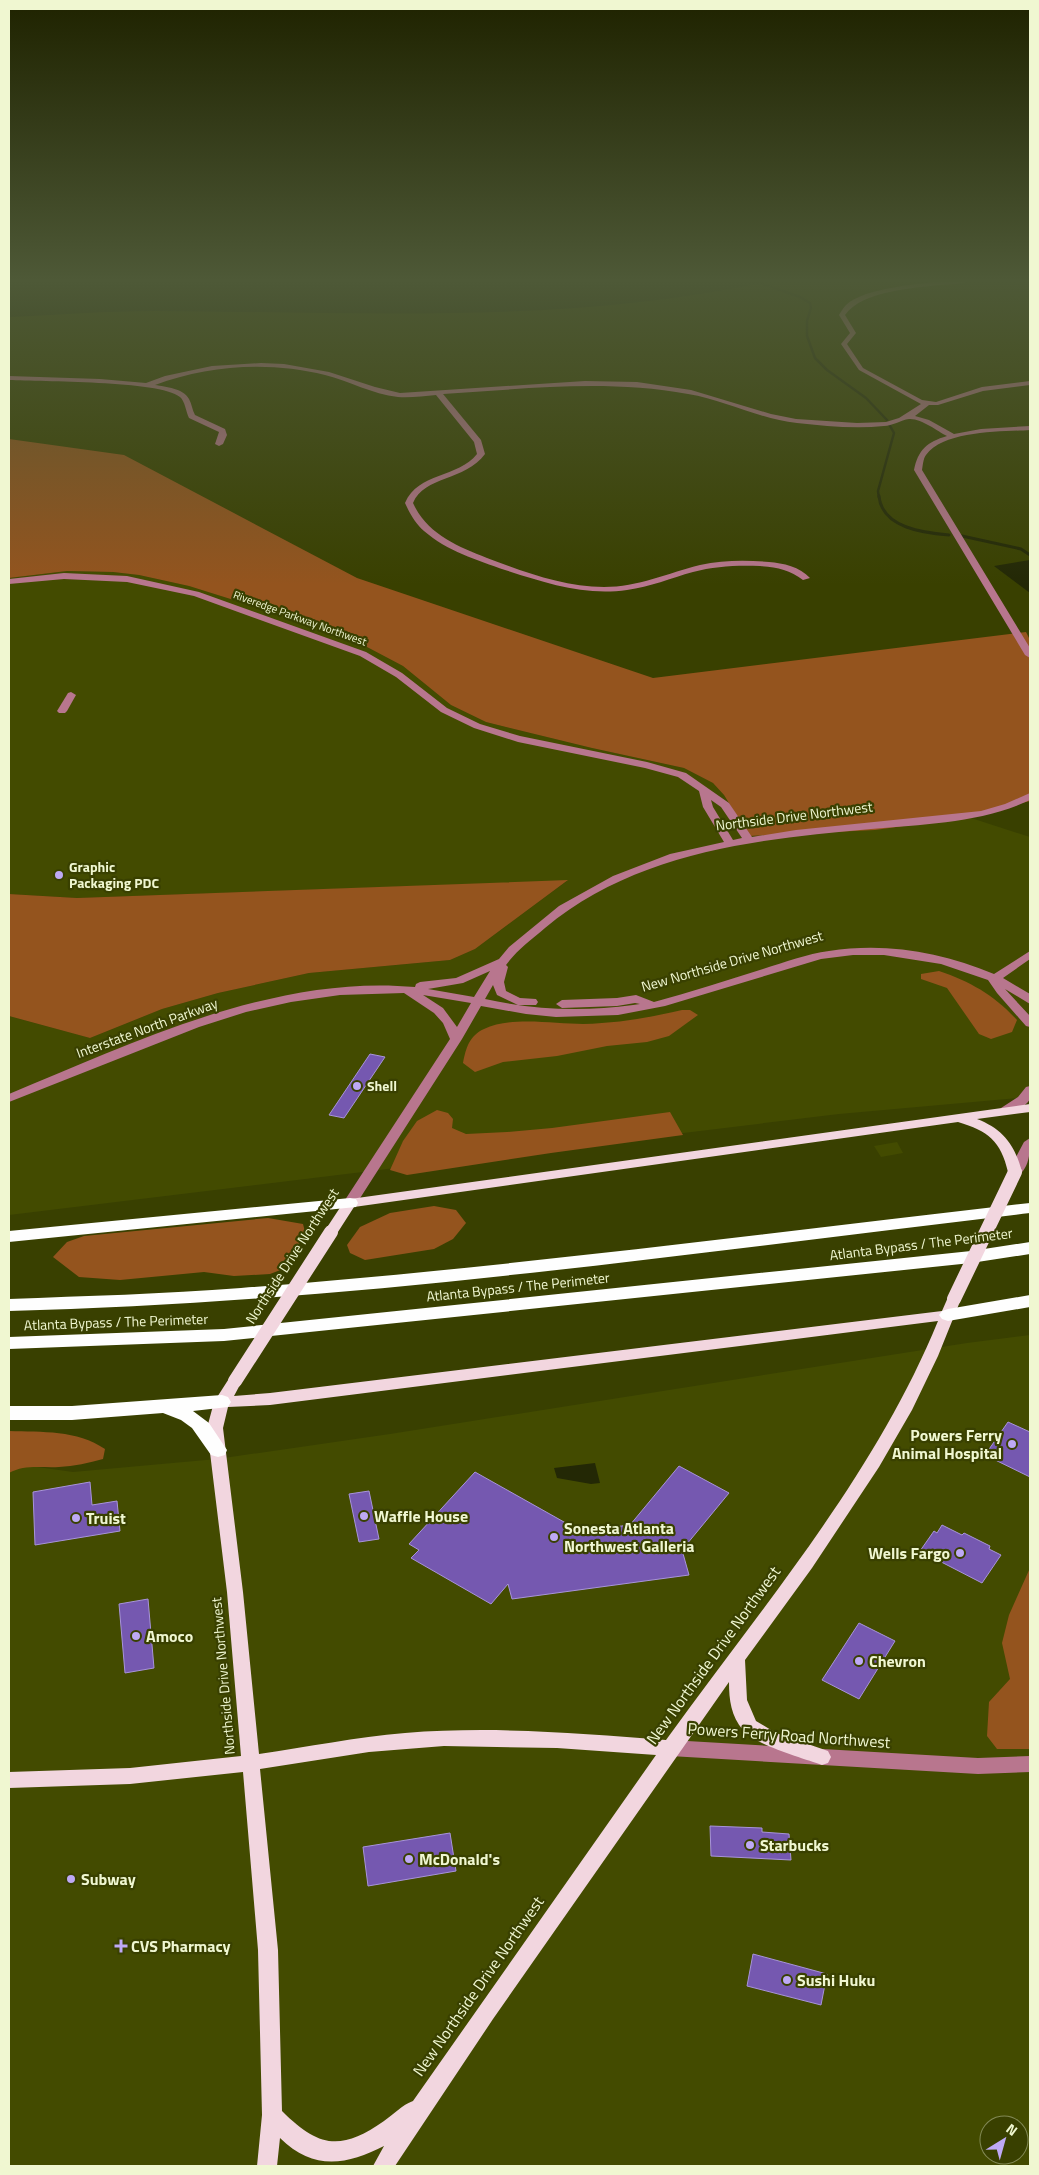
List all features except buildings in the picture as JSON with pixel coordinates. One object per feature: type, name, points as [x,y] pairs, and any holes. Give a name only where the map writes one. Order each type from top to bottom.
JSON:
[{"type":"highway","points":[[9,1237],[350,1202]]},
{"type":"highway","name":"Atlanta Bypass / The Perimeter","points":[[9,1305],[150,1300],[516,1268],[1030,1208]]},
{"type":"highway","name":"Atlanta Bypass / The Perimeter","points":[[9,1343],[243,1333],[961,1258],[1030,1248]]},
{"type":"highway","points":[[948,1315],[1030,1301]]},
{"type":"highway","points":[[9,1412],[72,1413],[222,1402]]},
{"type":"highway","points":[[163,1406],[192,1418],[203,1426],[218,1450]]},
{"type":"main road","points":[[350,1202],[1030,1108]]},
{"type":"main road","points":[[956,1118],[984,1127],[1002,1139],[1013,1157],[1015,1172]]},
{"type":"main road","name":"New Northside Drive Northwest","points":[[383,2166],[424,2102],[670,1748],[832,1526],[888,1442],[1015,1172]]},
{"type":"main road","name":"Northside Drive Northwest","points":[[267,2166],[272,2114],[268,1950],[236,1592],[215,1428],[222,1402],[350,1202]]},
{"type":"main road","points":[[222,1402],[270,1399],[948,1315]]},
{"type":"main road","points":[[736,1658],[738,1700],[741,1711],[750,1726],[770,1738],[822,1757]]},
{"type":"main road","name":"Powers Ferry Road Northwest","points":[[9,1780],[142,1776],[250,1763],[368,1744],[463,1739],[543,1739],[670,1748]]},
{"type":"main road","points":[[272,2114],[282,2127],[302,2143],[327,2152],[342,2152],[371,2143],[424,2102]]},
{"type":"street","points":[[98,382],[148,385],[168,389],[182,395],[187,401],[192,416],[222,431],[223,435],[219,444]]},
{"type":"street","points":[[148,385],[154,382]]},
{"type":"street","points":[[354,382],[390,394],[410,396],[586,383],[652,385],[688,391],[744,410],[796,421],[875,425],[909,417],[926,404]]},
{"type":"street","points":[[884,382],[915,401],[926,404],[948,401],[982,389],[1030,384]]},
{"type":"street","points":[[439,394],[478,442],[481,454],[470,466],[460,472],[420,488],[409,499],[409,503],[414,514],[426,528],[454,548],[553,583],[586,589],[614,589],[641,586],[697,568],[729,563],[783,566],[792,568],[806,578]]},
{"type":"street","points":[[909,417],[926,422],[952,436]]},
{"type":"street","points":[[1030,428],[982,431],[952,436],[923,451],[917,461],[918,470],[1030,656]]},
{"type":"street","name":"Riveredge Parkway Northwest","points":[[9,582],[47,577],[96,576],[136,580],[196,594],[363,654],[399,675],[444,710],[477,726],[518,738],[682,775],[725,804],[748,839]]},
{"type":"street","points":[[62,711],[71,695]]},
{"type":"street","points":[[704,790],[708,807],[729,842]]},
{"type":"street","name":"Northside Drive Northwest","points":[[350,1202],[456,1039],[494,973],[531,933],[566,907],[592,891],[620,877],[671,857],[729,842],[982,814],[1009,806],[1030,796]]},
{"type":"street","name":"New Northside Drive Northwest","points":[[478,1002],[513,1009],[566,1012],[633,1009],[815,957],[860,951],[897,952],[932,957],[965,967],[1011,986],[1030,1000]]},
{"type":"street","points":[[993,979],[1018,965],[1030,954]]},
{"type":"street","points":[[398,989],[459,981],[505,960]]},
{"type":"street","points":[[505,960],[498,982],[501,993],[518,1001],[558,1005],[617,1002],[636,998],[652,1005]]},
{"type":"street","name":"New Northside Drive Northwest","points":[[993,979],[1001,991],[1030,1023]]},
{"type":"street","points":[[398,989],[442,1013],[452,1025],[456,1039]]},
{"type":"street","name":"Interstate North Parkway","points":[[9,1098],[166,1034],[214,1018],[278,1002],[321,994],[398,989],[478,1002]]},
{"type":"street","points":[[1005,1111],[1022,1100],[1030,1090]]},
{"type":"street","name":"New Northside Drive Northwest","points":[[1015,1172],[1030,1142]]},
{"type":"street","name":"Powers Ferry Road Northwest","points":[[670,1748],[978,1766],[1030,1764]]},
{"type":"shaded area","points":[[9,439],[124,455],[357,578],[653,678],[1026,632],[1030,640],[1030,801],[968,817],[875,830],[749,836],[724,795],[713,783],[684,768],[486,722],[451,705],[403,666],[367,647],[323,628],[189,586],[139,575],[113,572],[67,571],[9,578]]},
{"type":"shaded area","points":[[1030,560],[1030,593],[994,566]]},
{"type":"shaded area","points":[[67,571],[113,572],[139,575],[189,586],[323,628],[367,647],[403,666],[451,705],[486,722],[684,768],[713,783],[724,795],[749,836],[968,817],[1030,837],[1030,1097],[839,1114],[9,1215],[9,1016],[90,1038],[162,1009],[218,993],[309,973],[450,960],[475,949],[567,881],[77,898],[9,894],[9,578]]},
{"type":"shaded area","points":[[568,880],[475,949],[450,960],[309,973],[218,993],[162,1009],[90,1038],[9,1016],[9,894],[77,898]]},
{"type":"shaded area","points":[[939,971],[972,985],[1000,1003],[1017,1020],[1012,1032],[991,1039],[979,1034],[947,988],[921,979],[921,974]]},
{"type":"shaded area","points":[[690,1010],[698,1015],[669,1036],[647,1042],[607,1046],[557,1056],[503,1062],[475,1072],[463,1063],[467,1047],[475,1035],[495,1025],[520,1022],[609,1023]]},
{"type":"shaded area","points":[[437,1110],[448,1113],[453,1119],[452,1128],[466,1134],[552,1128],[670,1112],[683,1135],[407,1175],[390,1170],[403,1141],[417,1121]]},
{"type":"shaded area","points":[[897,1142],[903,1153],[881,1157],[874,1146]]},
{"type":"shaded area","points":[[434,1206],[456,1210],[466,1223],[453,1239],[434,1249],[365,1260],[350,1253],[347,1245],[360,1227],[390,1213]]},
{"type":"shaded area","points":[[268,1218],[303,1224],[305,1232],[283,1269],[270,1274],[234,1276],[204,1272],[120,1280],[79,1277],[53,1257],[67,1242],[84,1236]]},
{"type":"shaded area","points":[[1030,1335],[1030,2166],[9,2166],[9,1463],[73,1472],[217,1459],[390,1434],[967,1343]]},
{"type":"shaded area","points":[[9,1431],[59,1433],[83,1438],[105,1449],[103,1459],[65,1467],[27,1467],[9,1473]]},
{"type":"shaded area","points":[[595,1463],[600,1483],[591,1484],[557,1478],[554,1468]]},
{"type":"shaded area","points":[[1030,1568],[1030,1749],[997,1749],[987,1736],[989,1702],[1010,1679],[1002,1643],[1009,1615]]},
{"type":"waterway","points":[[844,382],[866,398],[887,420]]},
{"type":"waterway","points":[[879,498],[878,491],[894,433],[889,424]]},
{"type":"waterway","points":[[879,496],[882,507],[896,522],[928,533],[949,535]]},
{"type":"waterway","points":[[962,536],[1021,549],[1030,555]]},
{"type":"place","name":"Graphic Packaging PDC","points":[[59,875]]},
{"type":"place","name":"Shell","points":[[357,1086]]},
{"type":"place","name":"Powers Ferry Animal Hospital","points":[[1012,1444]]},
{"type":"place","name":"Waffle House","points":[[364,1516]]},
{"type":"place","name":"Truist","points":[[76,1518]]},
{"type":"place","name":"Sonesta Atlanta Northwest Galleria","points":[[554,1537]]},
{"type":"place","name":"Wells Fargo","points":[[960,1553]]},
{"type":"place","name":"Amoco","points":[[136,1636]]},
{"type":"place","name":"Chevron","points":[[859,1661]]},
{"type":"place","name":"Starbucks","points":[[750,1845]]},
{"type":"place","name":"McDonald's","points":[[409,1859]]},
{"type":"place","name":"Subway","points":[[71,1879]]},
{"type":"place","name":"CVS Pharmacy","points":[[121,1946]]},
{"type":"place","name":"Sushi Huku","points":[[787,1980]]}]
